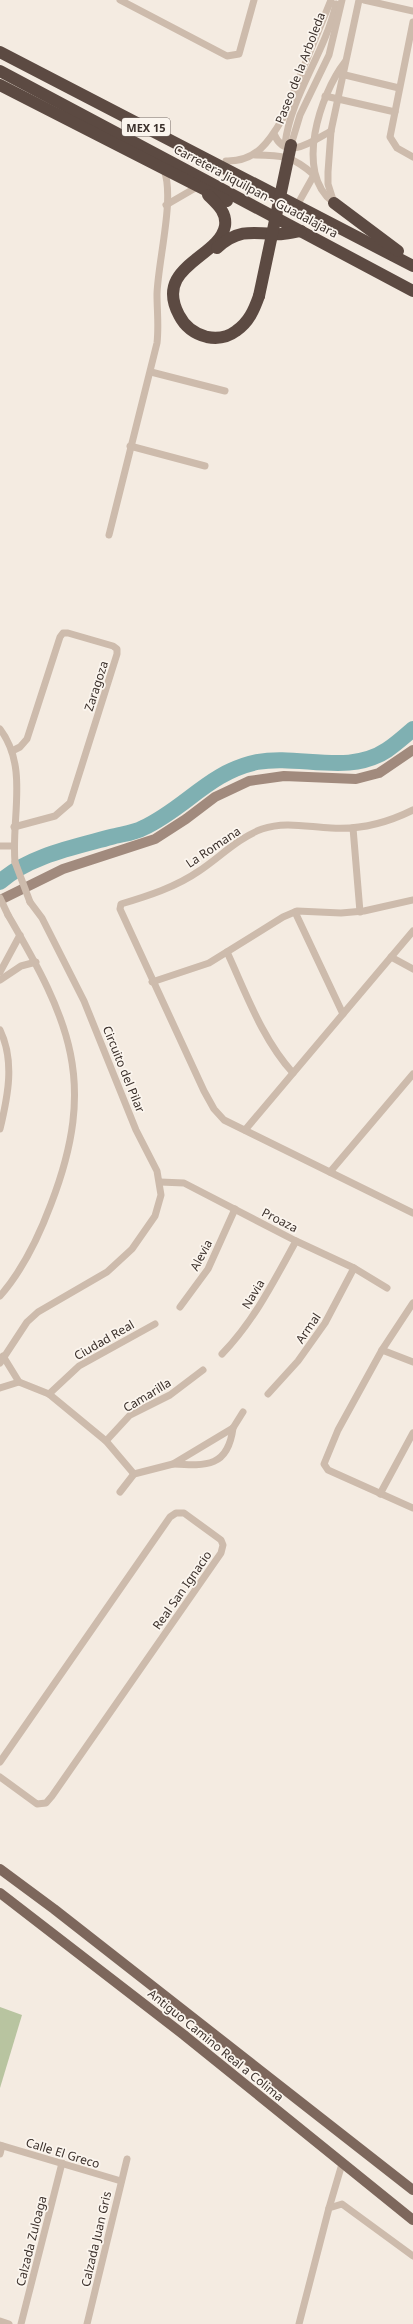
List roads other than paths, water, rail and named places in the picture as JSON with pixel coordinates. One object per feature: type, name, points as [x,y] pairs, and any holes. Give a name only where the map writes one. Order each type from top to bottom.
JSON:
[{"type":"highway","points":[[0,43],[300,200],[317,215]]},
{"type":"highway","name":"Carretera Jiquilpan - Guadalajara","points":[[0,52],[412,265]]},
{"type":"highway","name":"Carretera Jiquilpan - Guadalajara","points":[[0,71],[413,291]]},
{"type":"highway","points":[[0,85],[262,219],[285,223]]},
{"type":"highway","points":[[200,188],[221,209],[225,226],[218,239],[185,267],[177,281],[174,296],[179,315],[186,325],[196,333],[209,338],[227,336],[246,322],[254,309],[288,145]]},
{"type":"highway","points":[[334,203],[400,252],[412,265]]},
{"type":"highway","points":[[256,294],[236,322],[226,329],[216,331],[198,326],[191,320],[182,306],[181,296],[182,286],[190,273],[231,237],[254,232],[276,234],[301,231]]},
{"type":"main road","name":"Antiguo Camino Real a Colima","points":[[0,1869],[54,1909],[413,2190]]},
{"type":"main road","name":"Antiguo Camino Real a Colima","points":[[0,1893],[178,2030],[413,2220]]},
{"type":"street","points":[[120,0],[227,56],[233,57],[239,54],[242,46],[254,0]]},
{"type":"street","name":"Paseo de la Arboleda","points":[[226,161],[240,160],[255,154],[274,134],[283,118],[331,0]]},
{"type":"street","name":"Paseo de la Arboleda","points":[[288,145],[292,113],[315,62],[337,0]]},
{"type":"street","name":"Paseo de la Arboleda","points":[[288,145],[300,115],[329,55],[342,0]]},
{"type":"street","name":"Paseo de la Arboleda","points":[[334,203],[320,188],[314,175],[314,141],[325,96],[340,74],[345,62],[359,0]]},
{"type":"street","points":[[364,0],[413,11]]},
{"type":"street","points":[[413,22],[390,137],[392,143],[397,148],[413,157]]},
{"type":"street","points":[[340,74],[399,88]]},
{"type":"street","name":"Paseo de la Arboleda","points":[[334,203],[328,184],[328,172],[332,131],[339,99],[340,74]]},
{"type":"street","points":[[325,96],[394,112]]},
{"type":"street","points":[[274,134],[279,144],[288,148],[297,149],[332,131]]},
{"type":"street","name":"Paseo de la Arboleda","points":[[255,154],[284,156],[292,159],[314,175]]},
{"type":"street","points":[[109,535],[130,446],[151,372],[159,326],[157,295],[168,188],[164,170]]},
{"type":"street","points":[[300,200],[314,175]]},
{"type":"street","points":[[166,205],[200,188]]},
{"type":"street","points":[[151,372],[225,391]]},
{"type":"street","points":[[130,446],[205,466]]},
{"type":"street","name":"Zaragoza","points":[[12,751],[20,748],[27,739],[60,637],[63,633],[105,643],[117,649],[117,654],[70,803],[55,816],[14,827]]},
{"type":"street","name":"Circuito del Pilar","points":[[0,729],[12,751],[17,772],[14,827],[15,862],[30,902],[42,918],[84,1001],[136,1130],[153,1160],[160,1182],[159,1205],[155,1216],[132,1249],[107,1272],[38,1312],[27,1322],[2,1359]]},
{"type":"street","points":[[0,1296],[29,1253],[49,1210],[64,1164],[75,1112],[75,1088],[71,1050],[54,1000],[36,962],[0,899],[63,869],[156,839],[215,797],[249,781],[284,776],[356,779],[379,772],[413,750]]},
{"type":"street","name":"La Romana","points":[[152,982],[120,909],[121,904],[178,883],[198,872],[240,841],[262,829],[294,824],[353,828],[386,822],[413,810]]},
{"type":"street","points":[[353,828],[360,912]]},
{"type":"street","points":[[0,846],[14,846]]},
{"type":"street","points":[[413,900],[360,912],[295,912],[278,920],[209,963],[187,972],[152,982],[209,1102],[224,1120],[413,1213]]},
{"type":"street","points":[[295,912],[343,1014]]},
{"type":"street","points":[[245,1130],[413,932]]},
{"type":"street","points":[[0,972],[20,935]]},
{"type":"street","points":[[227,952],[267,1037],[280,1059],[293,1073]]},
{"type":"street","points":[[391,958],[413,969]]},
{"type":"street","points":[[0,980],[21,966],[36,962]]},
{"type":"street","points":[[0,1030],[8,1049],[10,1067],[0,1129]]},
{"type":"street","points":[[330,1172],[413,1074]]},
{"type":"street","name":"Proaza","points":[[160,1182],[184,1183],[296,1241],[354,1268],[387,1288]]},
{"type":"street","name":"Alevia","points":[[180,1307],[208,1269],[235,1209]]},
{"type":"street","name":"Navia","points":[[222,1354],[240,1335],[262,1304],[296,1241]]},
{"type":"street","name":"Armal","points":[[268,1394],[298,1362],[326,1323],[354,1268]]},
{"type":"street","points":[[413,1303],[382,1350],[338,1430],[324,1464],[328,1470],[413,1508]]},
{"type":"street","name":"Ciudad Real","points":[[49,1394],[79,1366],[155,1324]]},
{"type":"street","points":[[382,1350],[413,1362]]},
{"type":"street","points":[[2,1359],[19,1382],[49,1394],[106,1441],[134,1474]]},
{"type":"street","name":"Camarilla","points":[[106,1441],[130,1415],[170,1395],[203,1370]]},
{"type":"street","points":[[0,1388],[19,1382]]},
{"type":"street","points":[[173,1464],[199,1466],[212,1463],[222,1456],[228,1449],[232,1428],[243,1412]]},
{"type":"street","points":[[120,1492],[134,1474],[173,1464],[232,1428]]},
{"type":"street","points":[[380,1494],[413,1433]]},
{"type":"street","name":"Real San Ignacio","points":[[0,1762],[170,1517],[176,1513],[184,1513],[221,1540],[224,1545],[221,1553],[46,1803],[37,1804],[0,1777]]},
{"type":"street","points":[[0,2154],[1,2145]]},
{"type":"street","name":"Calle El Greco","points":[[1,2145],[121,2181]]},
{"type":"street","name":"Calzada Juan Gris","points":[[87,2324],[127,2159]]},
{"type":"street","name":"Calzada Zuloaga","points":[[21,2324],[62,2163]]},
{"type":"street","points":[[299,2324],[342,2164]]},
{"type":"street","points":[[329,2208],[342,2204],[413,2256]]},
{"type":"street","points":[[0,2321],[9,2324]]},
{"type":"waterway","points":[[0,882],[24,865],[38,859],[82,845],[139,830],[172,811],[211,782],[240,767],[257,762],[273,760],[324,763],[356,762],[372,758],[387,750],[413,729]]}]
